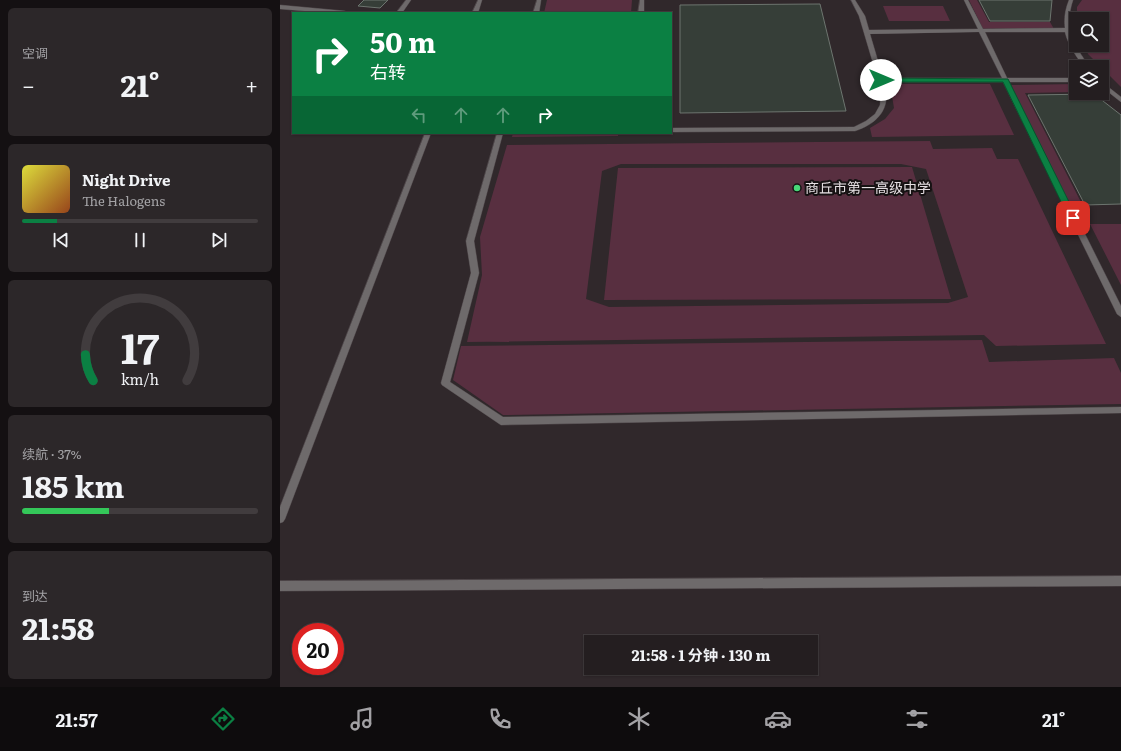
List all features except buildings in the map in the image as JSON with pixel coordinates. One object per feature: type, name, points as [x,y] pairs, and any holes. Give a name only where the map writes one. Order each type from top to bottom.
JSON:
[{"type":"street","points":[[400,12],[409,0]]},
{"type":"street","points":[[474,12],[480,0]]},
{"type":"street","points":[[536,12],[539,0]]},
{"type":"street","points":[[641,12],[642,0]]},
{"type":"street","points":[[672,130],[855,129],[868,123],[879,114],[884,102],[881,80],[857,5],[853,0]]},
{"type":"street","points":[[966,0],[1121,314]]},
{"type":"street","points":[[1072,0],[1067,9],[1067,30],[1076,54],[1081,60]]},
{"type":"street","points":[[280,7],[334,12]]},
{"type":"street","points":[[866,32],[1067,30]]},
{"type":"street","points":[[881,80],[1069,80]]},
{"type":"street","points":[[1109,90],[1121,100]]},
{"type":"street","points":[[280,519],[428,134]]},
{"type":"street","points":[[500,134],[470,241],[475,273],[445,383],[501,421],[1121,410]]},
{"type":"street","points":[[280,586],[1121,581]]},
{"type":"shaded area","points":[[547,0],[632,0],[631,12],[544,12]]},
{"type":"shaded area","points":[[969,0],[977,0],[989,22],[1050,22],[1054,29],[983,29]]},
{"type":"shaded area","points":[[1082,0],[1121,0],[1121,87],[1109,75],[1109,60],[1094,60],[1087,52],[1109,52],[1109,12],[1077,12],[1077,7]]},
{"type":"shaded area","points":[[883,6],[943,6],[950,21],[889,21]]},
{"type":"shaded area","points":[[890,84],[990,84],[1014,135],[872,137],[870,128],[885,119],[894,108]]},
{"type":"shaded area","points":[[1069,84],[1069,92],[1025,93],[1084,208],[1072,208],[1011,85]]},
{"type":"shaded area","points":[[513,134],[618,134],[618,136],[512,137]]},
{"type":"shaded area","points":[[930,141],[933,149],[992,148],[997,159],[1018,159],[1106,344],[996,346],[984,335],[467,342],[482,275],[480,237],[507,145]],"holes":[[[621,164],[901,164],[926,169],[968,297],[948,303],[609,307],[586,299],[602,171]]]},
{"type":"shaded area","points":[[912,167],[951,299],[604,300],[618,168]]},
{"type":"shaded area","points":[[1090,224],[1121,224],[1121,285]]},
{"type":"shaded area","points":[[982,340],[989,362],[1114,358],[1121,373],[1121,404],[503,415],[453,380],[461,346]]},
{"type":"place","name":"商丘市第一高级中学","points":[[797,188]]},
{"type":"route","points":[[881,80],[1005,80],[1073,218]]}]
